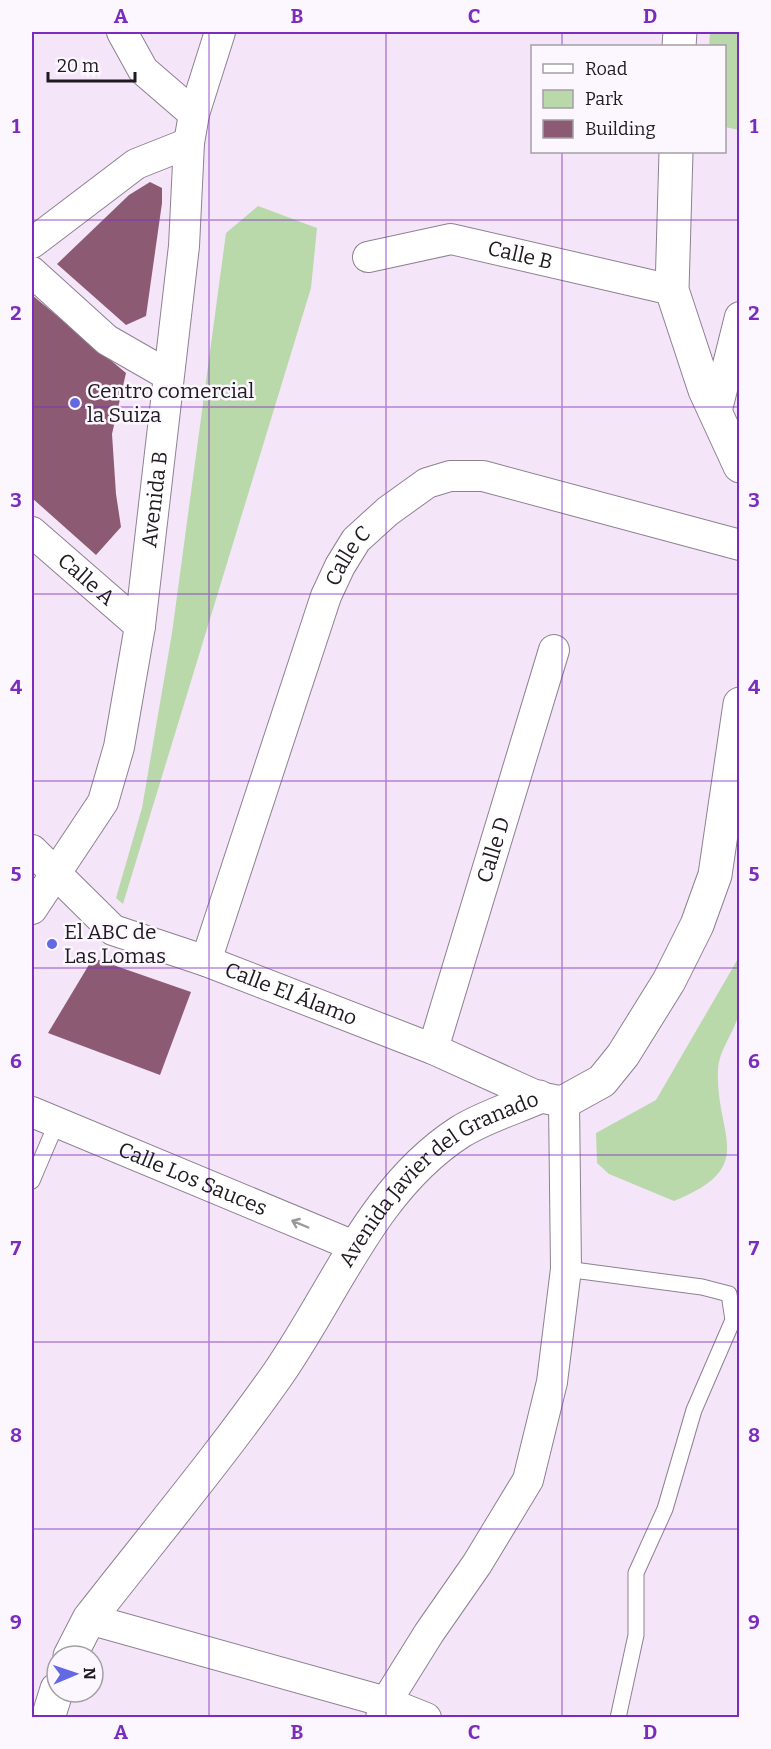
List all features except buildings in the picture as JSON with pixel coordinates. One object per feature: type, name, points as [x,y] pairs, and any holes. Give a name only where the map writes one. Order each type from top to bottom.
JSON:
[{"type":"street","points":[[32,242],[136,164],[191,128],[143,70],[122,32]]},
{"type":"street","name":"Avenida B","points":[[32,909],[58,873],[102,802],[119,747],[140,626],[184,246],[191,128],[220,32]]},
{"type":"street","points":[[676,153],[672,290],[705,390],[740,466]]},
{"type":"street","name":"Calle B","points":[[368,257],[451,239],[672,290]]},
{"type":"street","points":[[32,272],[107,340],[168,375]]},
{"type":"street","points":[[716,413],[740,317]]},
{"type":"street","name":"Calle C","points":[[206,961],[326,596],[356,540],[388,511],[427,483],[450,476],[483,476],[740,545]]},
{"type":"street","name":"Calle A","points":[[32,532],[140,626]]},
{"type":"street","name":"Calle D","points":[[433,1050],[554,650]]},
{"type":"street","name":"Avenida Javier del Granado","points":[[76,1644],[89,1619],[279,1373],[354,1246],[406,1180],[439,1147],[463,1131],[602,1081],[623,1055],[669,981],[697,926],[715,875],[740,704]]},
{"type":"street","points":[[32,850],[58,873]]},
{"type":"street","name":"Calle El Álamo","points":[[58,873],[113,930],[206,961],[433,1050],[552,1100]]},
{"type":"street","points":[[384,1710],[429,1634],[477,1564],[528,1480],[552,1382],[566,1269],[552,1100]]},
{"type":"street","name":"Calle Los Sauces","points":[[44,1117],[354,1246]]},
{"type":"street","points":[[89,1619],[384,1710],[426,1718]]},
{"type":"lane","points":[[32,1181],[44,1117]]},
{"type":"lane","points":[[566,1269],[702,1287],[729,1294],[733,1320],[694,1410],[665,1509],[636,1573],[636,1635],[618,1718]]},
{"type":"green space","points":[[710,32],[739,32],[739,130],[726,127],[726,45],[709,45]]},
{"type":"green space","points":[[258,206],[317,228],[311,288],[123,904],[116,898],[142,808],[172,633],[226,233]]},
{"type":"green space","points":[[739,957],[741,992],[739,1013],[721,1055],[718,1069],[727,1147],[725,1162],[717,1175],[700,1188],[674,1201],[609,1174],[597,1163],[596,1133],[656,1100]]},
{"type":"place","name":"Centro comercial la Suiza","points":[[75,403]]},
{"type":"place","name":"El ABC de Las Lomas","points":[[52,944]]}]
